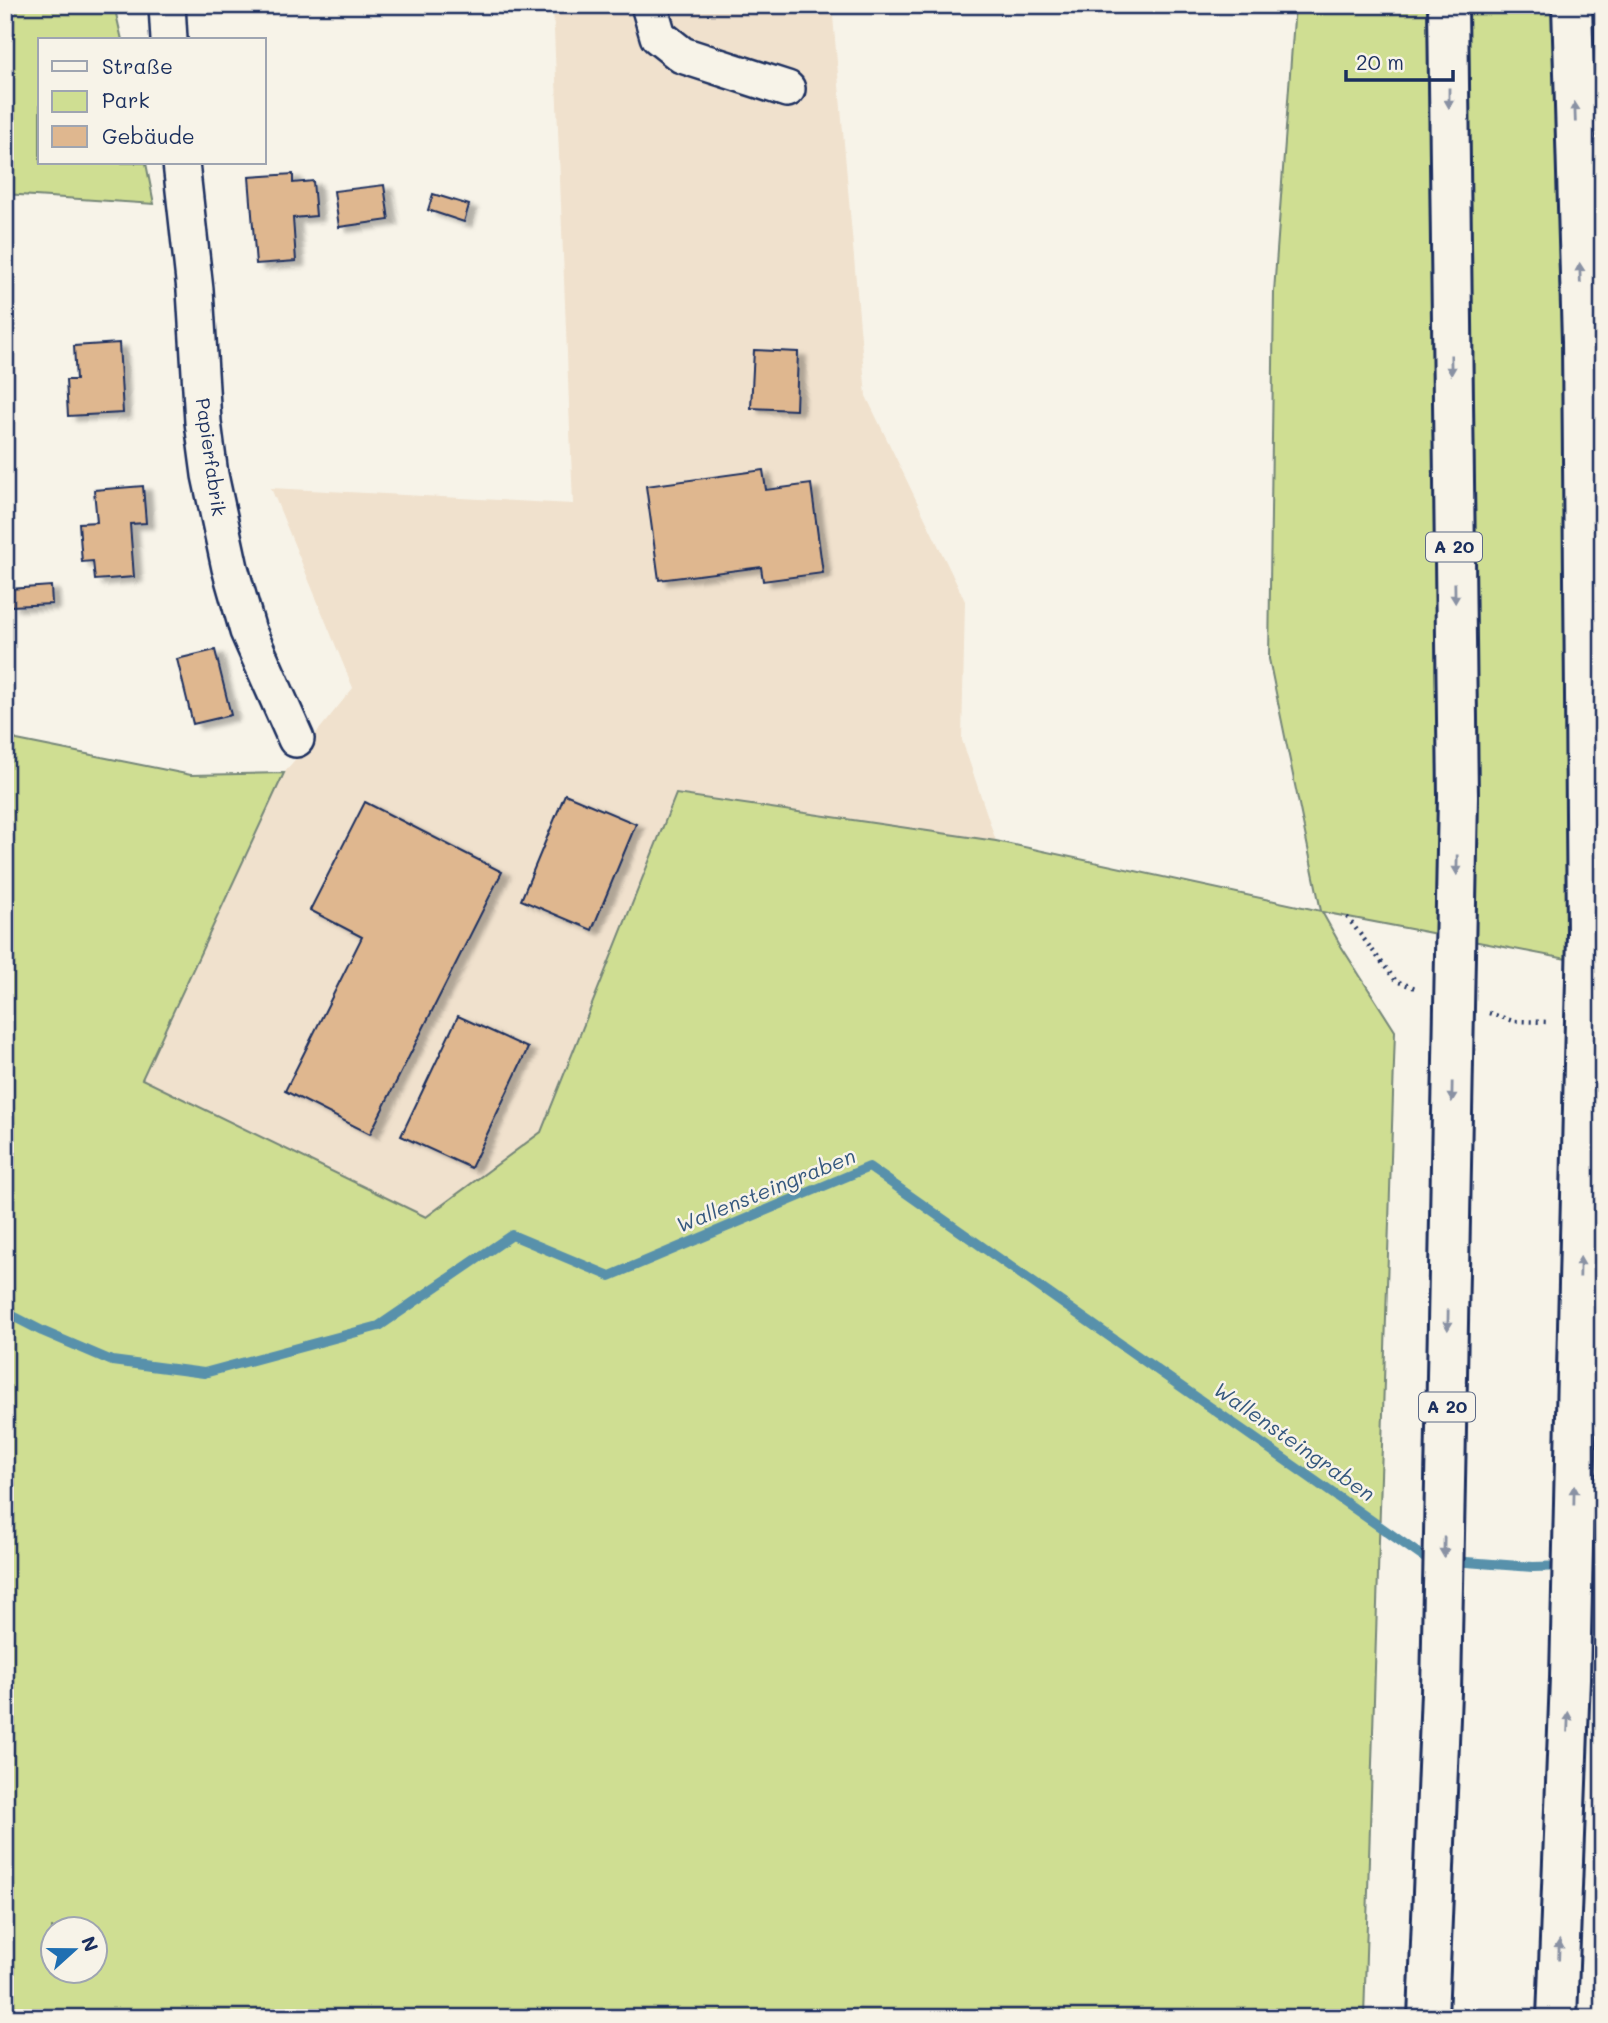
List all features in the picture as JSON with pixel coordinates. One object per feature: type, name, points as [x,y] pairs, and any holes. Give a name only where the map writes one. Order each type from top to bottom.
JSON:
[{"type":"highway","name":"A 20","points":[[1428,2018],[1441,1692],[1458,797],[1448,5]]},
{"type":"highway","points":[[1556,2018],[1570,1678],[1587,933],[1581,341],[1572,5]]},
{"type":"street","points":[[167,5],[169,38]]},
{"type":"street","points":[[649,5],[658,36],[682,55],[786,89]]},
{"type":"street","name":"Papierfabrik","points":[[181,164],[195,290],[203,422],[210,475],[230,568],[248,631],[296,739]]},
{"type":"shaded area","points":[[553,5],[832,5],[866,396],[965,601],[962,740],[996,841],[676,794],[540,1132],[426,1217],[142,1079],[284,773],[353,688],[271,488],[573,504]]},
{"type":"green space","points":[[5,5],[114,5],[122,38],[38,38],[38,164],[146,164],[154,204],[5,194]]},
{"type":"green space","points":[[1295,5],[1603,5],[1603,966],[1322,912],[1395,1031],[1364,2018],[5,2018],[5,734],[17,740],[191,775],[284,773],[142,1079],[426,1217],[541,1132],[676,794],[996,841],[1321,911],[1269,659],[1274,292]]},
{"type":"building","points":[[293,174],[293,183],[313,181],[316,216],[293,218],[296,261],[256,264],[249,177]]},
{"type":"building","points":[[384,185],[389,220],[339,227],[334,191]]},
{"type":"building","points":[[433,194],[469,205],[464,222],[428,210]]},
{"type":"building","points":[[119,343],[123,413],[68,416],[66,380],[76,380],[74,346]]},
{"type":"building","points":[[754,350],[798,352],[796,410],[751,408]]},
{"type":"building","points":[[763,470],[766,490],[811,484],[823,573],[763,581],[761,567],[659,580],[646,486]]},
{"type":"building","points":[[143,486],[146,523],[130,524],[134,577],[95,580],[93,561],[82,562],[79,523],[97,522],[94,490]]},
{"type":"building","points":[[51,586],[52,604],[11,606],[10,589]]},
{"type":"building","points":[[215,650],[231,715],[193,724],[177,659]]},
{"type":"building","points":[[565,794],[636,824],[592,930],[521,900]]},
{"type":"building","points":[[365,802],[502,872],[370,1134],[285,1091],[362,937],[310,910]]},
{"type":"building","points":[[458,1016],[528,1048],[471,1168],[401,1136]]},
{"type":"waterway","name":"Wallensteingraben","points":[[5,1312],[112,1361],[204,1373],[379,1326],[512,1235],[610,1276],[869,1167],[1426,1559],[1533,1567],[1603,1565]]}]
